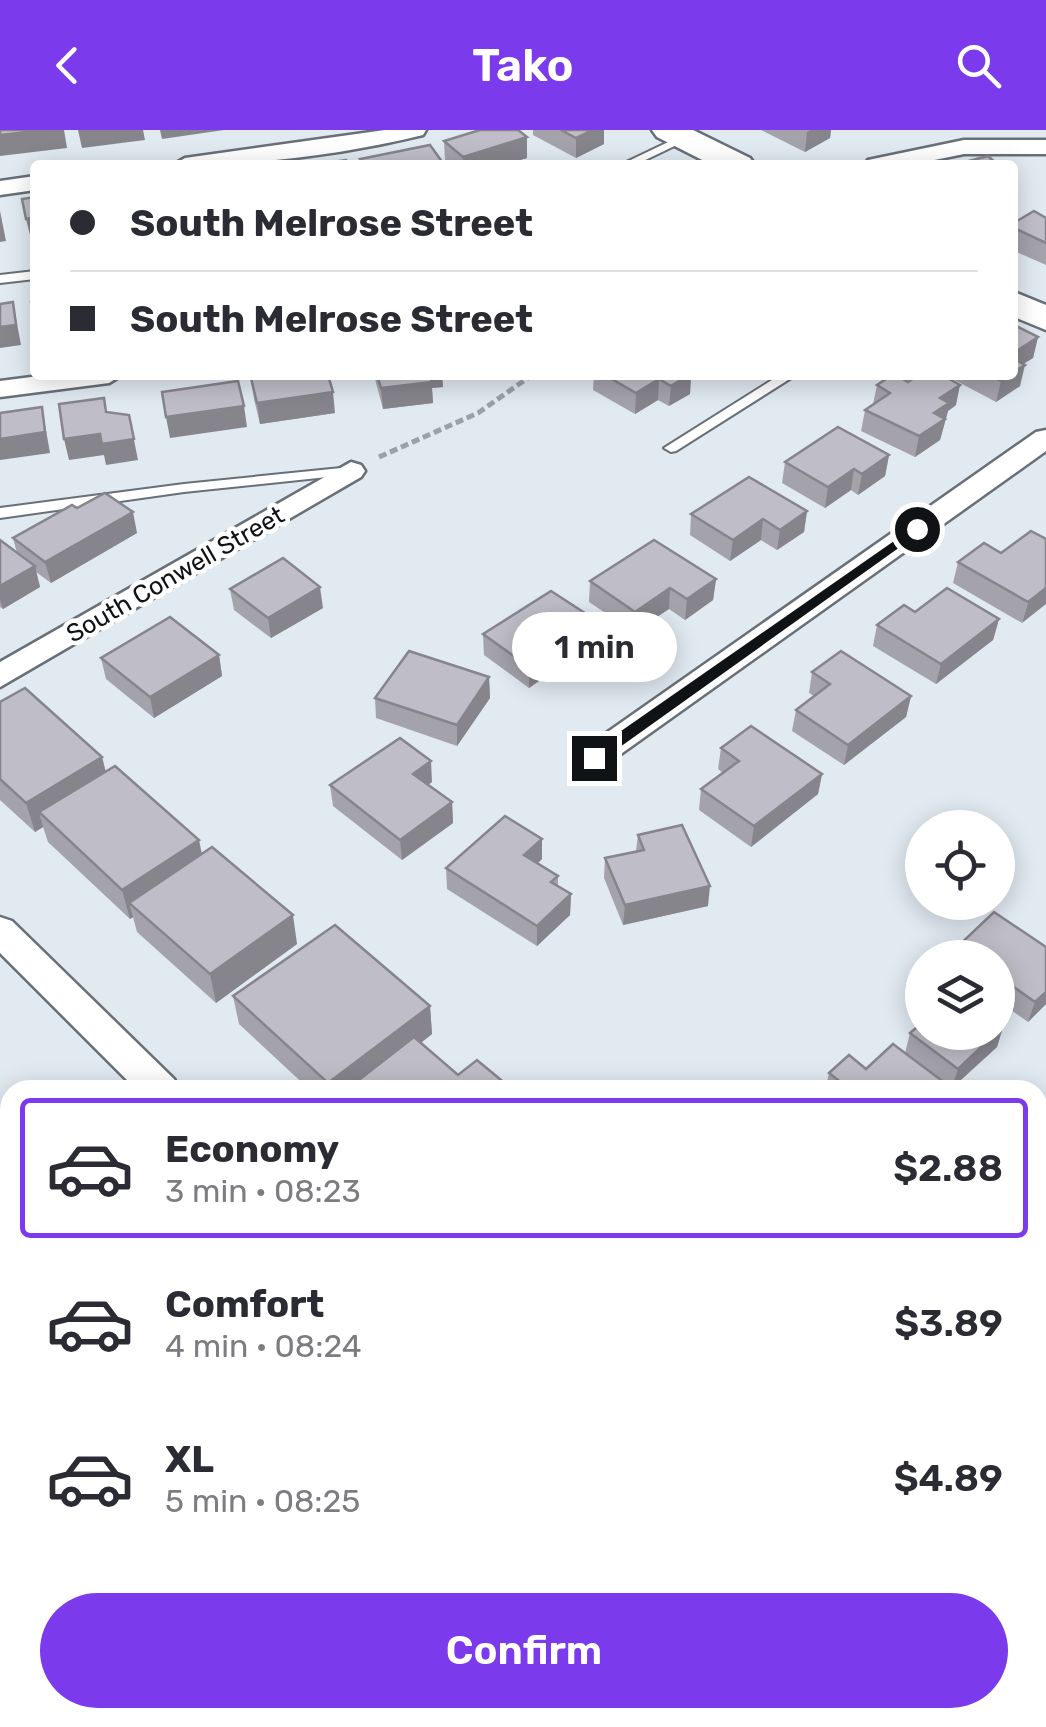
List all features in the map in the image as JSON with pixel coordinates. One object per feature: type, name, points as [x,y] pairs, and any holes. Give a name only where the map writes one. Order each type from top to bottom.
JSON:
[{"type":"street","points":[[225,160],[354,144],[415,130]]},
{"type":"street","points":[[675,134],[728,160]]},
{"type":"street","points":[[899,160],[964,146],[1046,147]]},
{"type":"street","points":[[0,188],[30,184]]},
{"type":"street","points":[[1018,305],[1046,319]]},
{"type":"street","points":[[0,389],[69,380]]},
{"type":"street","points":[[594,758],[1046,438]]},
{"type":"street","name":"South Conwell Street","points":[[0,676],[351,471]]},
{"type":"street","points":[[0,931],[139,1080]]},
{"type":"lane","points":[[634,160],[675,134]]},
{"type":"lane","points":[[0,279],[30,275]]},
{"type":"lane","points":[[671,448],[781,380]]},
{"type":"lane","points":[[0,513],[351,471]]},
{"type":"path","points":[[351,471],[424,433],[472,418],[500,404],[526,380]]},
{"type":"building","points":[[0,130],[47,130],[0,135]]},
{"type":"building","points":[[480,130],[518,130],[527,137],[463,157],[444,141]]},
{"type":"building","points":[[561,130],[593,130],[576,138]]},
{"type":"building","points":[[430,145],[441,160],[361,160]]},
{"type":"building","points":[[30,198],[30,218],[26,219],[22,199]]},
{"type":"building","points":[[1034,211],[1046,218],[1046,243],[1018,230],[1018,220]]},
{"type":"building","points":[[13,302],[16,325],[0,327],[0,304]]},
{"type":"building","points":[[1018,327],[1038,337],[1018,350]]},
{"type":"building","points":[[251,380],[329,380],[333,392],[257,403]]},
{"type":"building","points":[[379,380],[432,382],[381,388]]},
{"type":"building","points":[[614,380],[657,380],[636,393]]},
{"type":"building","points":[[884,380],[951,380],[960,385],[940,398],[949,403],[934,413],[945,419],[919,436],[865,410],[890,393],[877,385]]},
{"type":"building","points":[[238,381],[244,406],[166,417],[162,392]]},
{"type":"building","points":[[104,398],[106,412],[129,415],[134,439],[102,444],[100,434],[64,439],[59,404]]},
{"type":"building","points":[[42,407],[45,432],[0,439],[0,413]]},
{"type":"building","points":[[838,427],[889,455],[862,474],[854,469],[828,487],[785,462]]},
{"type":"building","points":[[749,477],[807,511],[780,530],[763,519],[733,540],[691,514]]},
{"type":"building","points":[[105,493],[133,512],[45,562],[13,538],[72,505],[77,508]]},
{"type":"building","points":[[1031,531],[1046,539],[1046,588],[1028,602],[958,562],[984,543],[1001,553]]},
{"type":"building","points":[[0,540],[35,566],[0,586]]},
{"type":"building","points":[[654,540],[716,579],[687,599],[670,588],[635,612],[590,581]]},
{"type":"building","points":[[283,558],[320,587],[268,618],[230,589]]},
{"type":"building","points":[[947,588],[999,619],[941,664],[877,625],[904,605],[915,612]]},
{"type":"building","points":[[551,591],[614,632],[583,653],[566,641],[529,667],[483,634]]},
{"type":"building","points":[[170,617],[219,655],[150,697],[101,658]]},
{"type":"building","points":[[409,651],[489,677],[457,725],[375,698]]},
{"type":"building","points":[[841,651],[911,696],[848,745],[796,710],[830,684],[812,672]]},
{"type":"building","points":[[25,688],[102,757],[26,803],[0,779],[0,702]]},
{"type":"building","points":[[751,726],[822,774],[754,826],[701,789],[739,761],[721,748]]},
{"type":"building","points":[[400,738],[431,761],[413,774],[452,802],[400,840],[330,785]]},
{"type":"building","points":[[115,766],[199,840],[122,890],[39,812]]},
{"type":"building","points":[[505,816],[542,839],[524,855],[558,876],[551,882],[571,894],[537,926],[446,868]]},
{"type":"building","points":[[682,825],[710,886],[625,905],[605,858],[644,850],[638,835]]},
{"type":"building","points":[[212,847],[293,915],[210,974],[129,903]]},
{"type":"building","points":[[986,920],[1006,920],[1046,947],[1046,992],[1035,1002],[1015,988],[1015,940],[964,940]]},
{"type":"building","points":[[335,925],[430,1006],[332,1080],[325,1080],[233,996]]},
{"type":"building","points":[[414,1037],[458,1075],[477,1060],[501,1080],[359,1080]]},
{"type":"building","points":[[893,1044],[941,1080],[838,1080],[829,1073],[849,1055],[866,1069]]},
{"type":"building","points":[[933,1050],[978,1050],[958,1069]]},
{"type":"route","points":[[594,758],[917,529]]}]
